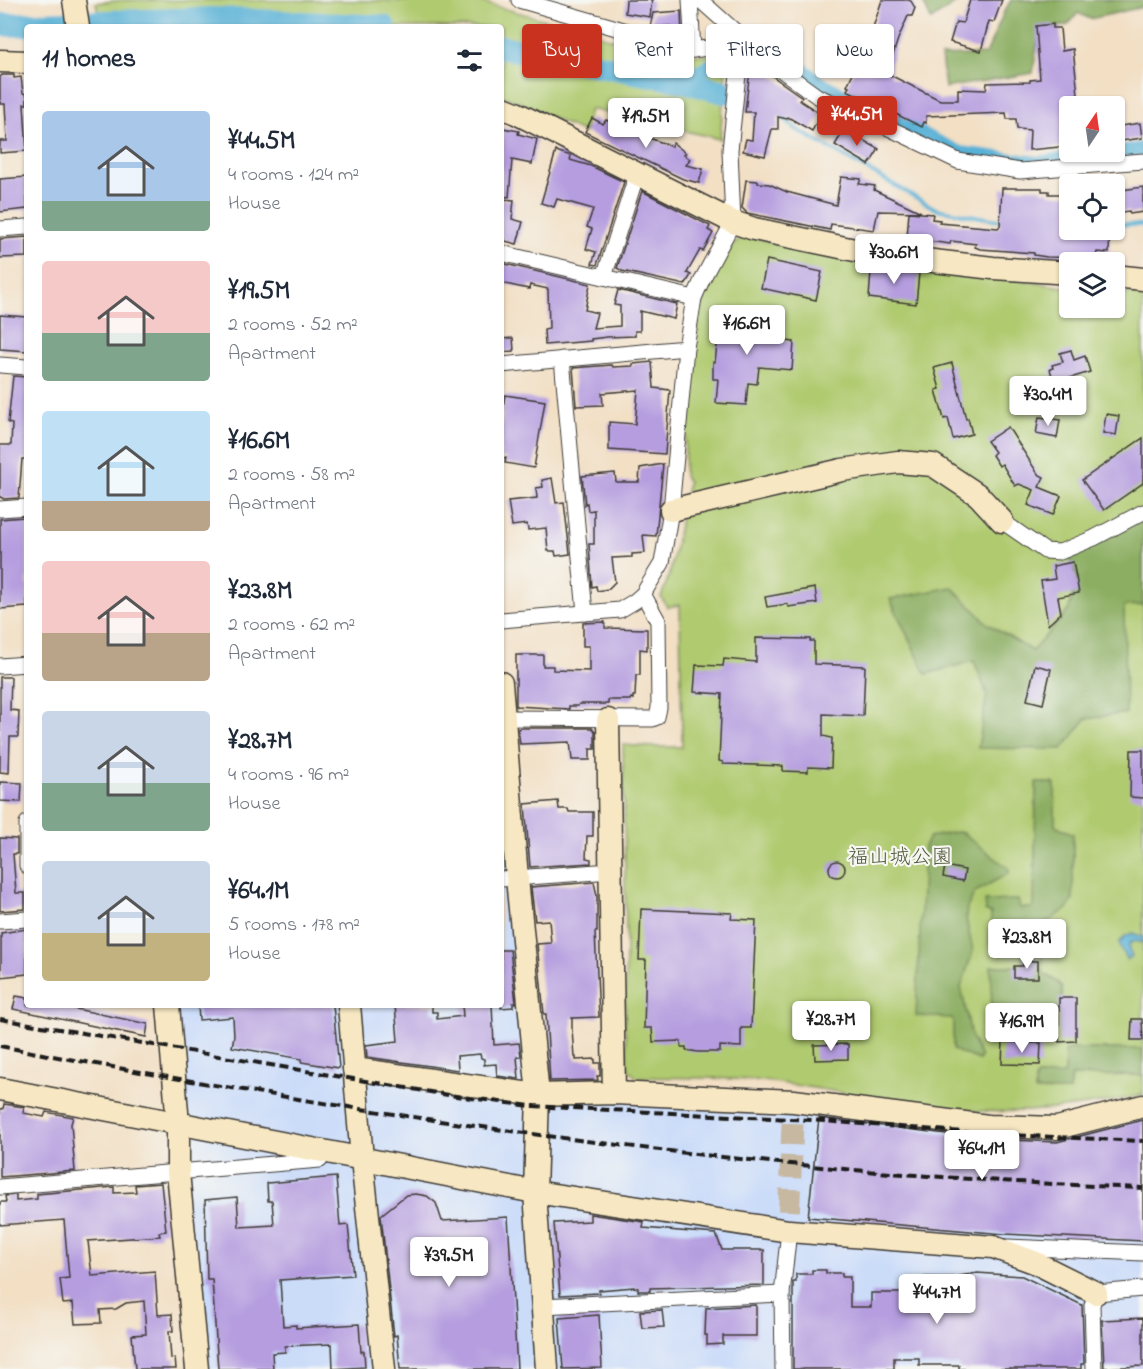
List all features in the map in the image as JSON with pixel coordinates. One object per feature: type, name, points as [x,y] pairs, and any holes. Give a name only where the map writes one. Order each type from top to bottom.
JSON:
[{"type":"street","points":[[519,0],[614,27]]},
{"type":"street","points":[[690,0],[691,24]]},
{"type":"street","points":[[700,0],[727,24]]},
{"type":"street","points":[[0,61],[24,62]]},
{"type":"street","points":[[504,620],[620,610],[635,602],[643,594],[662,563],[671,510],[686,348],[694,298],[733,222],[730,150],[738,78]]},
{"type":"street","points":[[792,78],[817,96],[958,161],[1020,171],[1143,161]]},
{"type":"street","points":[[504,108],[733,222],[754,229],[874,254],[993,268],[1059,272]]},
{"type":"street","points":[[604,277],[634,183],[639,175]]},
{"type":"street","points":[[0,229],[24,227]]},
{"type":"street","points":[[504,254],[694,298]]},
{"type":"street","points":[[1125,277],[1143,279]]},
{"type":"street","points":[[504,365],[686,348]]},
{"type":"street","points":[[562,359],[585,613]]},
{"type":"street","points":[[0,365],[24,367]]},
{"type":"street","points":[[671,510],[842,470],[898,462],[933,465],[978,495],[1002,521],[1045,551],[1060,552],[1094,538],[1143,512]]},
{"type":"street","points":[[0,509],[24,507]]},
{"type":"street","points":[[547,1369],[535,1192],[538,1095],[509,878],[504,718],[608,720],[657,717],[659,708],[658,621],[643,594]]},
{"type":"street","points":[[0,666],[24,664]]},
{"type":"street","points":[[608,720],[614,1093]]},
{"type":"street","points":[[509,878],[611,871]]},
{"type":"street","points":[[0,921],[24,919]]},
{"type":"street","points":[[168,1008],[178,1124],[178,1172],[197,1369]]},
{"type":"street","points":[[349,1008],[384,1369]]},
{"type":"street","points":[[354,1069],[538,1095],[614,1093],[794,1106],[988,1126],[1057,1128],[1143,1106]]},
{"type":"street","points":[[0,1089],[535,1192],[993,1247],[1143,1253]]},
{"type":"street","points":[[0,1187],[320,1160],[323,1151]]},
{"type":"street","points":[[783,1369],[782,1294],[789,1221]]},
{"type":"street","points":[[993,1247],[1034,1262],[1096,1293],[1143,1289]]},
{"type":"street","points":[[1094,1369],[1092,1305],[1096,1293]]},
{"type":"street","points":[[542,1306],[782,1294]]},
{"type":"shaded area","points":[[504,742],[536,1096],[1034,1128],[1143,1104],[1143,1369],[196,1369],[163,1008],[504,1008]]},
{"type":"green space","points":[[124,0],[478,1],[560,24],[522,24],[522,78],[602,78],[602,36],[614,39],[614,78],[694,78],[694,55],[706,55],[706,78],[725,78],[720,139],[590,109],[584,133],[504,97],[504,24],[100,24],[96,3]]},
{"type":"green space","points":[[922,0],[960,0],[931,20]]},
{"type":"green space","points":[[1011,0],[1143,0],[1143,7],[1090,19],[1078,13],[1068,25],[1039,30],[1033,73],[945,88],[941,56],[986,54]]},
{"type":"green space","name":"福山城公園","points":[[741,237],[757,238],[786,247],[870,265],[1059,286],[1059,318],[1125,318],[1125,293],[1143,294],[1143,1095],[1062,1108],[980,1111],[926,1106],[764,1081],[636,1077],[628,1069],[625,1026],[623,745],[682,747],[680,605],[667,607],[661,597],[670,573],[688,482],[684,476],[686,416],[699,316],[709,286],[723,259]]},
{"type":"green space","points":[[1143,518],[1143,605],[1124,606],[1126,713],[1086,719],[1062,749],[978,748],[987,694],[974,661],[926,674],[890,599],[952,587],[988,624],[1032,651],[1068,611],[1078,577],[1068,555]]},
{"type":"green space","points":[[1036,783],[1055,785],[1055,825],[1073,834],[1073,899],[1068,908],[1043,925],[1043,971],[1062,987],[1061,1010],[1042,1012],[1040,1034],[992,1034],[991,966],[1023,966],[1023,946],[990,944],[991,914],[985,911],[985,901],[1018,900],[1020,908],[1034,906]]},
{"type":"green space","points":[[963,833],[1009,869],[1009,873],[975,892],[967,908],[966,918],[973,951],[961,987],[972,1039],[981,1057],[979,1060],[953,1050],[953,1021],[951,1018],[916,1016],[924,847],[929,837]]},
{"type":"green space","points":[[1068,1049],[1143,1049],[1143,1075],[1071,1076],[1069,1091],[1035,1091],[1037,1076],[1063,1075],[1065,1052]]},
{"type":"water","points":[[1132,933],[1143,937],[1143,943],[1135,941],[1129,944],[1132,956],[1127,960],[1119,943],[1125,936]]},
{"type":"building","points":[[626,0],[652,0],[650,17],[625,13]]},
{"type":"building","points":[[882,0],[908,0],[915,8],[912,16],[908,16],[894,52],[894,24],[874,24]]},
{"type":"building","points":[[970,0],[1002,0],[994,22],[989,21],[981,51],[950,42],[956,22],[963,23]]},
{"type":"building","points":[[681,11],[682,24],[651,24],[653,13]]},
{"type":"building","points":[[1053,24],[1053,28],[1060,28],[1062,51],[1073,49],[1078,94],[1059,96],[1059,147],[1029,150],[1030,130],[1017,129],[1016,119],[1007,119],[1006,113],[926,116],[926,123],[924,122],[922,127],[847,90],[849,87],[847,86],[851,78],[894,77],[940,100],[958,100],[958,89],[986,90],[987,83],[1030,82],[1030,80],[1040,79],[1036,26]]},
{"type":"building","points":[[14,75],[14,78],[21,77],[24,93],[24,151],[0,153],[0,141],[7,141],[5,104],[0,104],[0,77]]},
{"type":"building","points":[[749,78],[775,78],[802,97],[799,100],[821,114],[812,131],[788,117],[787,119],[778,117],[778,129],[772,129],[765,156],[743,151],[746,139],[752,140],[754,112],[745,112]]},
{"type":"building","points":[[592,118],[603,124],[606,120],[624,128],[625,124],[648,133],[646,137],[672,146],[673,143],[690,159],[686,165],[703,169],[699,183],[683,179],[585,132]]},
{"type":"building","points":[[1140,123],[1142,138],[1125,140],[1125,125]]},
{"type":"building","points":[[504,128],[519,131],[518,134],[537,139],[532,164],[512,160],[509,197],[504,196]]},
{"type":"building","points":[[844,130],[879,149],[869,165],[835,145]]},
{"type":"building","points":[[556,151],[571,156],[570,160],[591,166],[624,182],[597,265],[592,264],[596,252],[586,249],[592,229],[587,227],[593,209],[557,199],[554,207],[541,203]]},
{"type":"building","points":[[24,177],[24,209],[0,212],[0,179]]},
{"type":"building","points":[[841,177],[861,179],[859,184],[875,186],[874,190],[921,212],[878,211],[874,230],[831,224],[830,230],[747,213],[742,208],[746,180],[769,184],[787,192],[836,205]]},
{"type":"building","points":[[1143,187],[1143,212],[1130,214],[1129,211],[1125,212],[1125,189]]},
{"type":"building","points":[[1002,188],[1042,188],[1042,191],[1049,191],[1049,194],[1059,194],[1059,240],[1110,240],[1109,252],[1059,252],[1059,257],[1047,257],[1034,255],[1034,253],[980,249],[975,247],[976,244],[951,241],[950,244],[907,238],[909,212],[933,214],[932,219],[940,220],[939,223],[998,228]]},
{"type":"building","points":[[642,191],[710,226],[708,230],[713,233],[687,273],[691,275],[685,285],[617,268]]},
{"type":"building","points":[[504,199],[514,200],[512,219],[523,222],[517,244],[505,241]]},
{"type":"building","points":[[24,237],[24,257],[0,258],[0,239]]},
{"type":"building","points":[[767,260],[822,272],[816,300],[761,288]]},
{"type":"building","points":[[504,264],[590,284],[585,310],[597,313],[593,328],[620,326],[620,306],[614,305],[618,290],[677,304],[674,319],[640,311],[640,331],[635,331],[635,336],[545,345],[544,330],[549,329],[548,289],[530,285],[529,289],[504,284]]},
{"type":"building","points":[[873,267],[919,273],[916,304],[869,298]]},
{"type":"building","points":[[0,315],[24,317],[24,351],[0,349]]},
{"type":"building","points":[[729,317],[767,321],[767,324],[780,325],[779,340],[794,342],[792,370],[759,367],[757,384],[748,383],[746,405],[716,403],[718,379],[713,379],[713,362],[715,362],[718,337],[718,319]]},
{"type":"building","points":[[513,338],[514,351],[504,352],[504,339]]},
{"type":"building","points":[[1071,350],[1074,360],[1085,356],[1090,372],[1054,383],[1050,369],[1053,368],[1052,365],[1063,362],[1060,353]]},
{"type":"building","points":[[652,362],[654,388],[670,390],[665,454],[609,450],[609,422],[635,424],[638,390],[602,393],[603,405],[576,406],[573,368],[633,366],[633,364]]},
{"type":"building","points":[[952,363],[972,434],[953,439],[948,418],[944,419],[936,390],[940,389],[934,368]]},
{"type":"building","points":[[13,376],[24,377],[24,459],[22,459],[19,498],[4,499],[0,497],[0,445],[11,445],[12,424],[8,423]]},
{"type":"building","points":[[505,395],[545,401],[534,468],[505,463]]},
{"type":"building","points":[[1106,414],[1119,416],[1116,435],[1103,433]]},
{"type":"building","points":[[1039,417],[1060,420],[1057,438],[1036,434]]},
{"type":"building","points":[[1008,427],[1038,474],[1044,477],[1039,487],[1061,496],[1053,515],[1028,505],[1034,490],[1019,484],[1015,486],[1002,464],[999,466],[992,455],[995,452],[987,441]]},
{"type":"building","points":[[1143,438],[1143,483],[1104,510],[1082,480]]},
{"type":"building","points":[[663,464],[656,536],[643,535],[645,553],[632,554],[632,557],[612,558],[615,582],[608,589],[597,591],[596,586],[592,587],[589,544],[594,544],[594,510],[588,511],[587,503],[585,504],[582,476],[615,473],[616,482],[639,482],[640,468]]},
{"type":"building","points":[[552,478],[556,503],[564,502],[570,554],[556,556],[555,551],[548,551],[546,528],[528,530],[527,524],[512,526],[508,501],[537,498],[536,488],[543,487],[542,480]]},
{"type":"building","points":[[24,517],[24,607],[0,609],[0,519]]},
{"type":"building","points":[[1073,562],[1079,593],[1058,597],[1061,613],[1048,625],[1041,581],[1055,579],[1053,566]]},
{"type":"building","points":[[815,588],[817,603],[767,607],[765,597]]},
{"type":"building","points":[[605,622],[605,628],[647,629],[647,650],[640,649],[640,675],[636,675],[633,699],[608,700],[608,704],[579,704],[569,706],[569,709],[516,706],[516,655],[543,655],[543,666],[553,666],[553,670],[589,671],[589,646],[583,646],[583,623]]},
{"type":"building","points":[[756,638],[810,639],[814,641],[814,664],[865,666],[863,716],[823,714],[823,736],[832,738],[831,768],[808,767],[808,772],[783,771],[783,766],[723,764],[719,761],[722,694],[694,692],[696,665],[723,666],[724,659],[756,662]]},
{"type":"building","points":[[1035,665],[1051,669],[1043,704],[1027,700]]},
{"type":"building","points":[[0,677],[11,677],[10,710],[19,711],[18,737],[10,737],[9,773],[0,772]]},
{"type":"building","points":[[592,728],[595,731],[595,749],[590,749],[590,760],[572,760],[570,742],[520,744],[518,729]]},
{"type":"building","points":[[1131,750],[1143,750],[1143,798],[1130,797]]},
{"type":"building","points":[[0,782],[22,783],[21,802],[0,801]]},
{"type":"building","points":[[558,801],[559,809],[568,809],[569,812],[593,812],[593,836],[587,836],[586,858],[591,859],[591,863],[530,867],[525,804]]},
{"type":"building","points":[[0,838],[17,839],[17,854],[13,854],[16,893],[24,893],[24,909],[0,911]]},
{"type":"building","points":[[834,861],[840,861],[845,869],[843,875],[834,877],[829,872],[829,866]]},
{"type":"building","points":[[945,866],[965,870],[963,881],[943,877]]},
{"type":"building","points":[[594,882],[597,896],[597,932],[595,932],[599,1017],[572,1018],[572,1029],[574,1057],[576,1060],[595,1059],[595,1063],[600,1063],[600,1076],[597,1076],[598,1080],[550,1081],[546,1014],[544,1014],[537,944],[551,943],[549,920],[535,921],[531,887]]},
{"type":"building","points":[[641,909],[732,913],[731,919],[756,920],[751,1028],[741,1028],[741,1047],[720,1046],[720,1052],[698,1052],[681,1047],[681,1041],[653,1042],[652,1028],[644,1028],[646,960],[639,960]]},
{"type":"building","points":[[24,929],[24,974],[1,977],[1,933]]},
{"type":"building","points":[[504,950],[510,950],[516,1003],[513,1003],[513,1007],[504,1008]]},
{"type":"building","points":[[1023,961],[1038,961],[1038,978],[1014,978],[1014,966],[1023,966]]},
{"type":"building","points":[[16,996],[24,997],[24,1008],[71,1008],[148,1024],[146,1037],[13,1009]]},
{"type":"building","points":[[1059,998],[1076,998],[1076,1041],[1059,1042]]},
{"type":"building","points":[[198,1008],[333,1008],[339,1068],[232,1047],[233,1017],[199,1020]]},
{"type":"building","points":[[395,1008],[432,1008],[432,1012],[437,1012],[437,1019],[463,1016],[462,1008],[492,1008],[494,1045],[519,1043],[521,1056],[517,1057],[519,1079],[497,1076],[496,1064],[484,1065],[484,1059],[480,1054],[457,1056],[458,1070],[367,1057],[366,1045],[398,1041]]},
{"type":"building","points":[[1132,1019],[1142,1019],[1143,1040],[1131,1040]]},
{"type":"building","points":[[1003,1042],[1041,1043],[1040,1065],[1002,1064]]},
{"type":"building","points":[[848,1044],[848,1059],[815,1060],[814,1045]]},
{"type":"building","points":[[4,1104],[24,1107],[23,1113],[44,1117],[46,1112],[73,1117],[71,1124],[75,1171],[0,1177],[0,1109],[3,1109]]},
{"type":"building","points":[[819,1118],[986,1139],[1057,1142],[1143,1120],[1143,1241],[1005,1234],[808,1217]]},
{"type":"building","points":[[336,1177],[340,1226],[348,1225],[353,1275],[280,1280],[283,1326],[296,1325],[296,1328],[359,1324],[361,1352],[364,1351],[365,1367],[333,1369],[332,1344],[285,1346],[285,1352],[272,1353],[273,1369],[218,1369],[212,1279],[207,1279],[205,1200],[237,1197],[239,1227],[274,1225],[272,1201],[268,1201],[267,1183]]},
{"type":"building","points":[[161,1183],[166,1231],[159,1232],[160,1236],[88,1241],[92,1276],[155,1271],[158,1315],[172,1314],[173,1331],[169,1331],[171,1359],[175,1358],[176,1369],[135,1369],[132,1335],[146,1334],[144,1301],[126,1303],[116,1309],[100,1310],[101,1323],[75,1324],[73,1303],[63,1304],[60,1279],[69,1278],[64,1220],[0,1225],[0,1202],[6,1202],[5,1196],[16,1195],[16,1201],[37,1199],[37,1194],[114,1187],[114,1193],[136,1192],[135,1185]]},
{"type":"building","points":[[406,1195],[427,1196],[436,1203],[442,1221],[508,1217],[517,1369],[400,1369],[397,1335],[394,1336],[381,1215]]},
{"type":"building","points":[[590,1214],[644,1222],[643,1228],[716,1234],[722,1250],[764,1250],[764,1285],[650,1288],[650,1291],[638,1291],[638,1288],[634,1287],[599,1290],[599,1293],[560,1295],[554,1223],[590,1221]]},
{"type":"building","points":[[812,1270],[826,1270],[826,1273],[842,1273],[842,1277],[850,1277],[850,1307],[871,1307],[871,1293],[918,1293],[918,1290],[925,1290],[924,1277],[954,1277],[977,1273],[1022,1276],[1082,1305],[1084,1364],[1081,1364],[1081,1369],[959,1369],[959,1365],[919,1365],[919,1358],[894,1358],[894,1369],[793,1369],[793,1282],[796,1282],[796,1274],[812,1274]]},
{"type":"building","points":[[756,1305],[756,1336],[723,1336],[723,1344],[707,1345],[706,1308]]},
{"type":"building","points":[[662,1310],[664,1327],[642,1328],[640,1311]]},
{"type":"building","points":[[599,1315],[602,1368],[563,1369],[559,1318]]},
{"type":"building","points":[[1143,1318],[1143,1366],[1104,1368],[1102,1320]]},
{"type":"waterway","points":[[36,24],[213,19],[320,24]]},
{"type":"waterway","points":[[0,25],[24,24]]},
{"type":"waterway","points":[[504,48],[683,81],[724,92]]},
{"type":"waterway","points":[[683,81],[706,68]]},
{"type":"waterway","points":[[803,70],[820,83],[960,153],[1038,163],[1059,160]]},
{"type":"waterway","points":[[780,115],[796,129],[936,209],[1003,221]]},
{"type":"waterway","points":[[1125,151],[1143,149]]},
{"type":"waterway","points":[[1125,224],[1143,225]]},
{"type":"tunnel","points":[[789,1211],[793,1111]]},
{"type":"railway","points":[[0,1019],[448,1095],[531,1106],[811,1120],[987,1134],[1143,1141]]},
{"type":"railway","points":[[0,1046],[284,1097],[569,1139],[855,1170],[999,1181],[1143,1188]]}]
